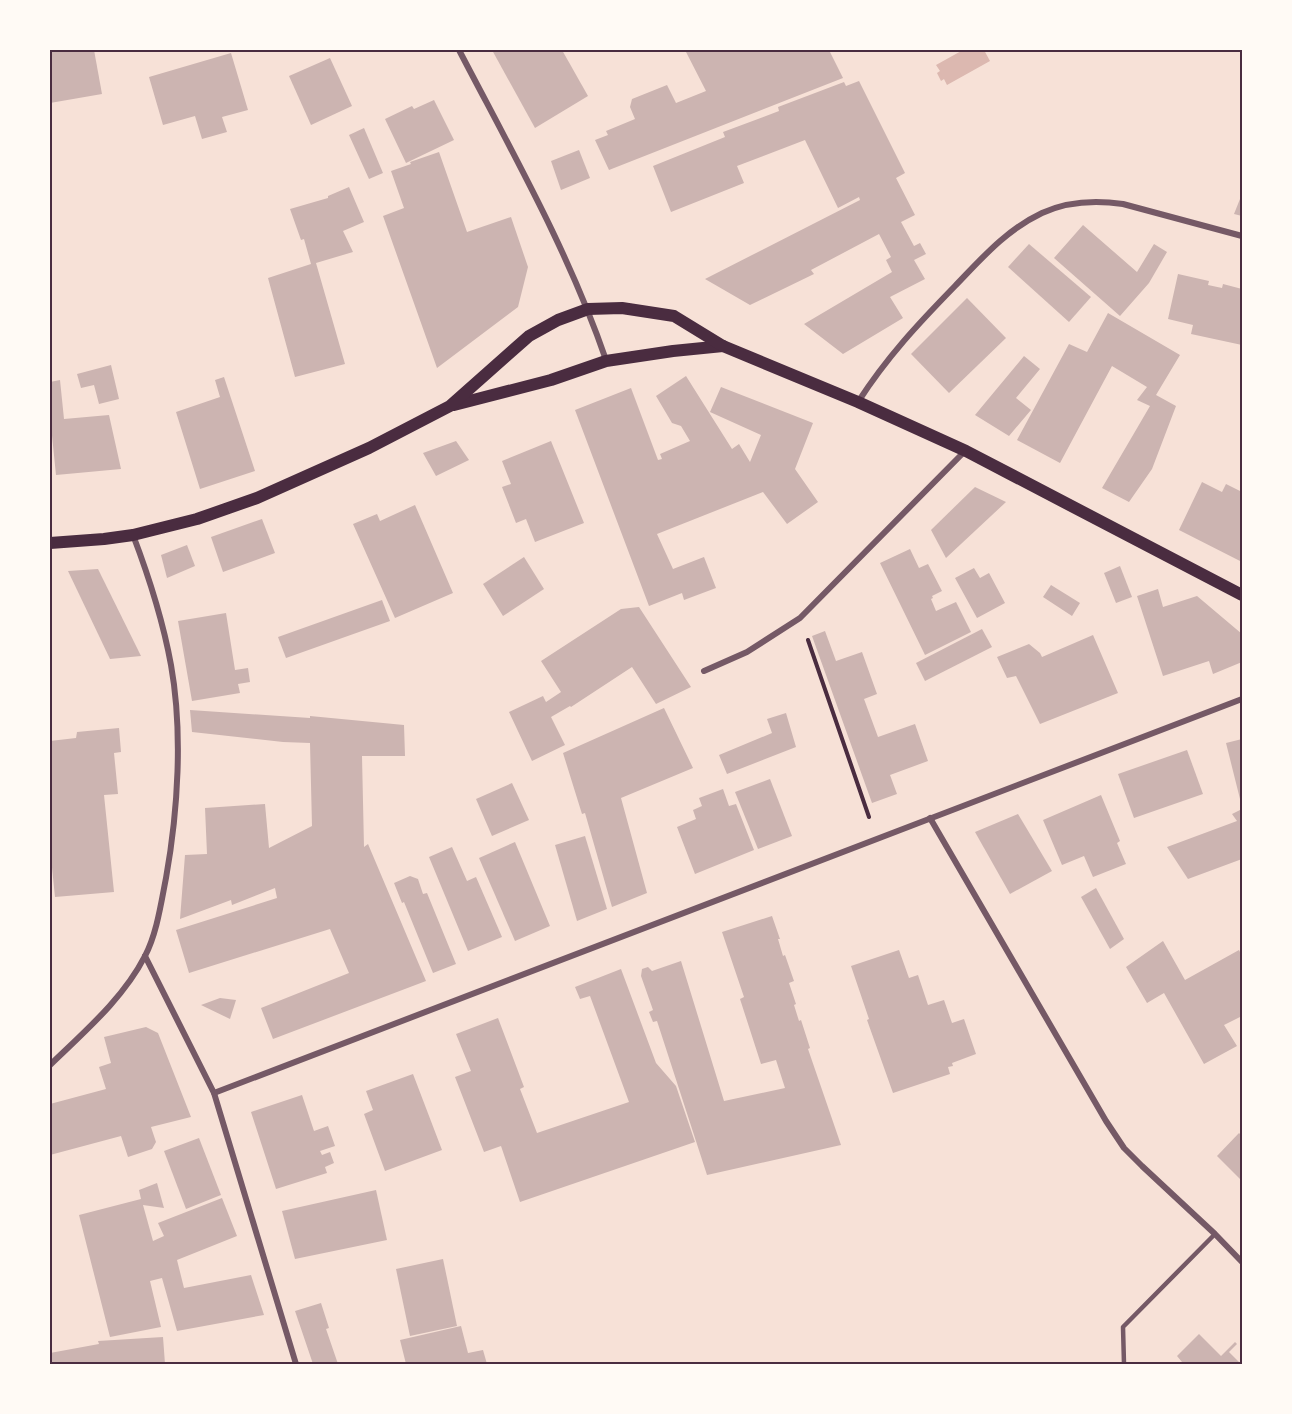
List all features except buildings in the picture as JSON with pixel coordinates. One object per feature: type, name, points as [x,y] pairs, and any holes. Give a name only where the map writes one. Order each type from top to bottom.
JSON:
[{"type":"main road","points":[[450,406],[529,336],[558,320],[588,309],[622,308],[674,316],[723,346],[858,402],[966,451],[1242,595]]},
{"type":"main road","points":[[50,543],[133,535],[197,519],[257,498],[369,448],[450,406],[551,381],[606,361],[723,346]]},
{"type":"street","points":[[459,50],[558,240],[588,309],[606,361]]},
{"type":"street","points":[[858,402],[876,374],[904,339],[1002,238],[1044,213],[1082,202],[1123,204],[1242,236]]},
{"type":"street","points":[[704,671],[747,652],[800,618],[966,451]]},
{"type":"street","points":[[50,1065],[106,1011],[145,956],[159,908],[169,859],[176,794],[177,736],[172,667],[165,633],[133,535]]},
{"type":"street","points":[[214,1093],[1242,699]]},
{"type":"street","points":[[930,818],[1106,1121],[1124,1148],[1215,1234],[1242,1263]]},
{"type":"street","points":[[145,956],[214,1093],[296,1365]]},
{"type":"lane","points":[[1124,1365],[1123,1327],[1215,1234]]},
{"type":"path","points":[[800,618],[877,838]]},
{"type":"shaded area","points":[[963,50],[984,50],[990,61],[947,85],[944,79],[941,81],[937,73],[940,71],[936,65]]}]
